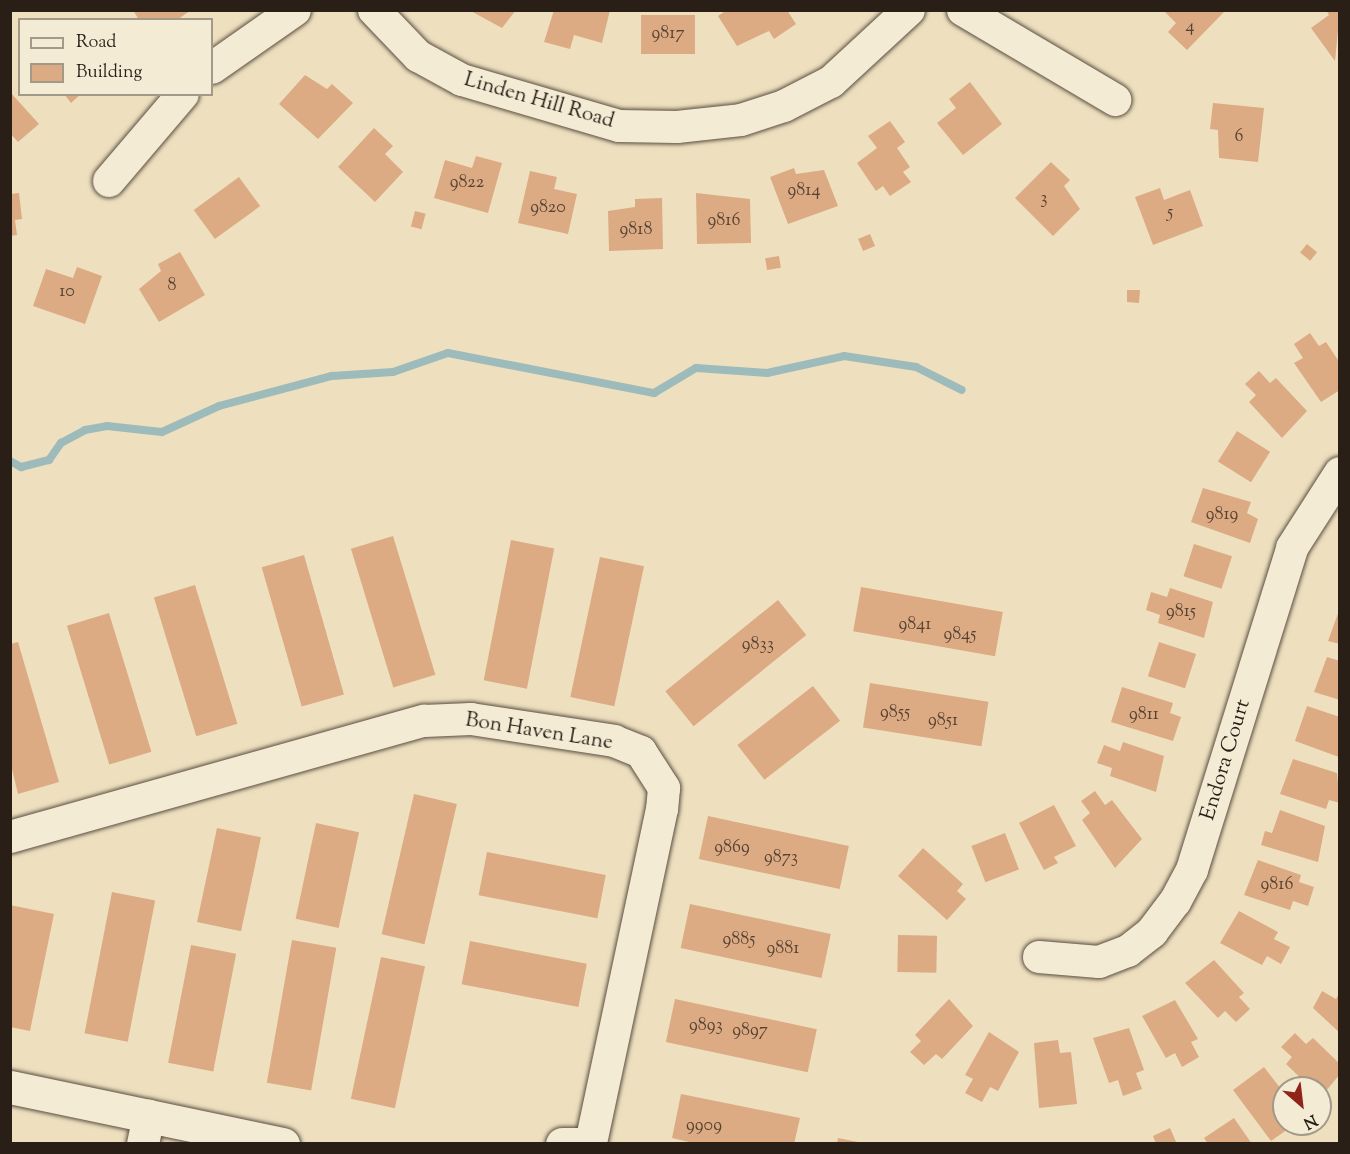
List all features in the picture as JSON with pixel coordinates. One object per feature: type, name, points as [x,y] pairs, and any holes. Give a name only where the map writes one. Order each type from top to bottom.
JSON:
[{"type":"street","points":[[213,67],[294,10]]},
{"type":"street","name":"Linden Hill Road","points":[[374,10],[418,56],[462,80],[619,126],[677,127],[741,120],[784,106],[831,82],[909,10]]},
{"type":"street","points":[[963,10],[1115,100]]},
{"type":"street","points":[[109,181],[181,96]]},
{"type":"street","name":"Endora Court","points":[[1039,957],[1099,962],[1128,951],[1152,932],[1175,902],[1192,870],[1292,548],[1314,505],[1340,473]]},
{"type":"street","name":"Bon Haven Lane","points":[[10,837],[424,721],[471,719],[614,741],[641,752],[664,788],[662,809],[590,1143]]},
{"type":"street","points":[[10,1087],[146,1130],[283,1143]]},
{"type":"street","points":[[562,1143],[590,1143]]},
{"type":"building","points":[[133,10],[191,10],[180,18],[138,18]]},
{"type":"building","points":[[469,10],[516,10],[502,28]]},
{"type":"building","points":[[554,10],[610,10],[602,43],[574,35],[570,49],[544,42]]},
{"type":"building","points":[[727,10],[787,10],[796,24],[774,39],[769,31],[737,46],[718,16]]},
{"type":"building","points":[[1163,10],[1222,10],[1224,12],[1187,50],[1168,32],[1176,23]]},
{"type":"building","points":[[1326,10],[1340,10],[1335,61],[1311,28],[1329,15]]},
{"type":"building","points":[[641,15],[695,15],[695,54],[641,54]]},
{"type":"building","points":[[305,75],[327,89],[332,84],[353,103],[318,139],[279,104]]},
{"type":"building","points":[[970,82],[1002,124],[963,155],[937,123],[956,108],[949,99]]},
{"type":"building","points":[[10,92],[39,124],[18,142],[10,133]]},
{"type":"building","points":[[66,96],[79,96],[71,103]]},
{"type":"building","points":[[1213,103],[1264,108],[1258,162],[1219,158],[1218,130],[1210,129]]},
{"type":"building","points":[[890,121],[905,142],[897,148],[910,167],[903,172],[911,182],[890,196],[883,186],[876,191],[857,163],[877,148],[868,136]]},
{"type":"building","points":[[374,128],[393,146],[385,154],[403,172],[375,202],[338,167]]},
{"type":"building","points":[[476,156],[502,163],[488,213],[434,198],[445,160],[472,168]]},
{"type":"building","points":[[1051,162],[1070,180],[1064,186],[1080,209],[1053,236],[1015,198]]},
{"type":"building","points":[[794,168],[796,174],[824,170],[838,206],[788,224],[770,177]]},
{"type":"building","points":[[530,171],[557,177],[554,189],[577,194],[568,234],[518,223]]},
{"type":"building","points":[[239,177],[260,206],[215,239],[194,210]]},
{"type":"building","points":[[1160,188],[1164,200],[1190,190],[1203,226],[1153,245],[1135,197]]},
{"type":"building","points":[[19,193],[22,219],[15,220],[17,235],[10,236],[10,194]]},
{"type":"building","points":[[696,193],[750,199],[751,243],[697,244]]},
{"type":"building","points":[[662,198],[663,249],[609,251],[608,211],[635,207],[635,199]]},
{"type":"building","points":[[415,211],[426,214],[421,229],[411,226]]},
{"type":"building","points":[[870,234],[875,246],[863,251],[858,239]]},
{"type":"building","points":[[1307,244],[1317,252],[1310,261],[1300,253]]},
{"type":"building","points":[[180,252],[205,295],[159,322],[139,289],[161,271],[158,264]]},
{"type":"building","points":[[779,256],[781,268],[767,270],[765,258]]},
{"type":"building","points":[[77,267],[102,276],[85,324],[33,306],[46,269],[73,278]]},
{"type":"building","points":[[1127,290],[1140,290],[1139,303],[1127,302]]},
{"type":"building","points":[[1310,333],[1319,346],[1326,342],[1340,363],[1340,390],[1321,402],[1294,363],[1303,358],[1294,344]]},
{"type":"building","points":[[1259,371],[1270,383],[1276,378],[1307,411],[1282,438],[1249,402],[1256,395],[1245,384]]},
{"type":"building","points":[[1237,431],[1270,452],[1251,482],[1218,462]]},
{"type":"building","points":[[1203,488],[1251,502],[1247,513],[1258,519],[1250,543],[1191,522]]},
{"type":"building","points":[[393,536],[435,675],[393,688],[351,549]]},
{"type":"building","points":[[511,540],[554,548],[527,689],[484,680]]},
{"type":"building","points":[[1194,544],[1232,556],[1222,589],[1183,576]]},
{"type":"building","points":[[304,555],[344,694],[302,707],[262,567]]},
{"type":"building","points":[[600,557],[644,566],[614,706],[570,697]]},
{"type":"building","points":[[195,585],[237,724],[196,736],[154,598]]},
{"type":"building","points":[[861,587],[1003,612],[995,656],[853,631]]},
{"type":"building","points":[[1170,588],[1213,602],[1204,638],[1158,623],[1160,615],[1146,610],[1151,592],[1167,597]]},
{"type":"building","points":[[778,600],[806,635],[694,726],[665,691]]},
{"type":"building","points":[[1340,608],[1340,644],[1328,641]]},
{"type":"building","points":[[109,613],[151,752],[109,765],[67,626]]},
{"type":"building","points":[[18,642],[59,782],[18,794],[10,761],[10,644]]},
{"type":"building","points":[[1159,642],[1196,654],[1185,688],[1148,676]]},
{"type":"building","points":[[1327,657],[1340,661],[1340,700],[1314,692]]},
{"type":"building","points":[[870,683],[989,702],[981,746],[863,727]]},
{"type":"building","points":[[813,686],[840,721],[764,780],[737,745]]},
{"type":"building","points":[[1122,687],[1173,703],[1170,713],[1181,717],[1173,741],[1111,722]]},
{"type":"building","points":[[1307,706],[1340,717],[1339,757],[1295,741]]},
{"type":"building","points":[[1123,742],[1164,756],[1156,792],[1110,776],[1112,768],[1097,763],[1104,745],[1120,751]]},
{"type":"building","points":[[1293,759],[1337,773],[1340,803],[1329,800],[1326,809],[1280,794]]},
{"type":"building","points":[[1095,791],[1105,805],[1112,800],[1142,839],[1115,868],[1082,820],[1090,813],[1081,801]]},
{"type":"building","points":[[414,794],[457,804],[424,944],[382,934]]},
{"type":"building","points":[[1054,805],[1076,846],[1054,857],[1058,863],[1044,870],[1019,823]]},
{"type":"building","points":[[1280,810],[1325,826],[1318,862],[1261,845],[1265,831],[1272,833]]},
{"type":"building","points":[[708,816],[849,846],[840,889],[699,859]]},
{"type":"building","points":[[316,823],[359,832],[339,928],[296,919]]},
{"type":"building","points":[[217,828],[261,837],[241,931],[197,922]]},
{"type":"building","points":[[1005,833],[1019,869],[985,882],[971,846]]},
{"type":"building","points":[[923,848],[963,884],[957,891],[966,899],[947,920],[898,876]]},
{"type":"building","points":[[487,852],[606,875],[597,918],[479,895]]},
{"type":"building","points":[[1258,860],[1301,875],[1299,882],[1314,887],[1308,906],[1293,901],[1290,910],[1244,895]]},
{"type":"building","points":[[112,892],[155,900],[128,1042],[85,1033]]},
{"type":"building","points":[[690,904],[831,934],[821,978],[681,948]]},
{"type":"building","points":[[10,905],[54,914],[30,1031],[10,1027]]},
{"type":"building","points":[[1239,911],[1278,932],[1274,939],[1290,947],[1281,964],[1267,956],[1262,965],[1220,943]]},
{"type":"building","points":[[898,935],[937,936],[936,973],[897,972]]},
{"type":"building","points":[[292,940],[336,948],[311,1091],[267,1083]]},
{"type":"building","points":[[470,941],[587,964],[578,1007],[462,984]]},
{"type":"building","points":[[191,945],[236,954],[213,1072],[168,1063]]},
{"type":"building","points":[[381,957],[425,966],[395,1108],[351,1099]]},
{"type":"building","points":[[1214,960],[1244,993],[1239,997],[1250,1009],[1236,1022],[1225,1011],[1218,1018],[1185,983]]},
{"type":"building","points":[[1322,991],[1336,999],[1340,992],[1340,1033],[1313,1008]]},
{"type":"building","points":[[675,999],[817,1029],[808,1072],[666,1042]]},
{"type":"building","points":[[949,999],[973,1026],[942,1059],[936,1054],[924,1065],[910,1052],[921,1041],[915,1035]]},
{"type":"building","points":[[1175,1000],[1198,1039],[1191,1042],[1199,1057],[1182,1067],[1175,1053],[1166,1058],[1142,1016]]},
{"type":"building","points":[[1129,1028],[1144,1070],[1136,1073],[1142,1089],[1123,1096],[1118,1080],[1109,1083],[1093,1038]]},
{"type":"building","points":[[989,1032],[1019,1052],[998,1091],[990,1087],[982,1102],[965,1093],[973,1079],[965,1075]]},
{"type":"building","points":[[1295,1033],[1306,1044],[1313,1038],[1340,1064],[1340,1074],[1332,1084],[1332,1076],[1298,1076],[1286,1064],[1292,1057],[1281,1047]]},
{"type":"building","points":[[1058,1040],[1060,1053],[1071,1052],[1077,1104],[1039,1108],[1034,1043]]},
{"type":"building","points":[[1264,1067],[1272,1077],[1272,1136],[1278,1136],[1271,1141],[1233,1090]]},
{"type":"building","points":[[681,1094],[800,1118],[794,1144],[697,1144],[672,1138]]},
{"type":"building","points":[[1234,1118],[1252,1144],[1208,1144],[1204,1138]]},
{"type":"building","points":[[1170,1128],[1177,1144],[1156,1144],[1153,1136]]},
{"type":"building","points":[[838,1138],[858,1142],[858,1144],[837,1144]]},
{"type":"waterway","points":[[10,461],[21,467],[49,460],[61,443],[85,430],[107,426],[162,432],[219,406],[332,376],[393,372],[448,353],[654,393],[696,368],[767,373],[844,356],[916,367],[962,390]]}]
